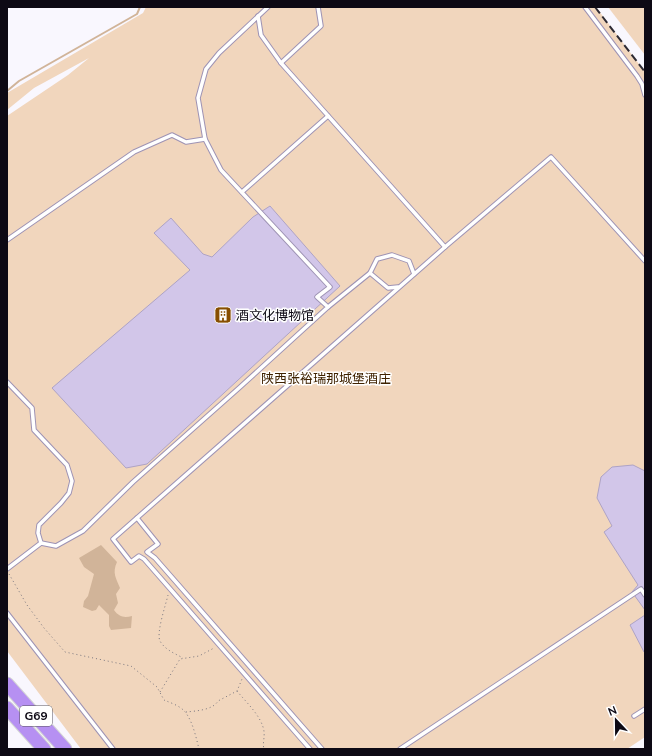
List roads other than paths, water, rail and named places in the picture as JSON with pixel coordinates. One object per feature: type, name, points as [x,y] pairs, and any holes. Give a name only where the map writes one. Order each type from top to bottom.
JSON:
[{"type":"highway","name":"G69","points":[[7,684],[65,749]]},
{"type":"highway","name":"G69","points":[[7,708],[44,749]]},
{"type":"lane","points":[[268,7],[219,53],[206,69],[198,98],[205,139],[221,170],[330,287],[317,297],[328,307]]},
{"type":"lane","points":[[281,63],[321,26],[318,7]]},
{"type":"lane","points":[[585,7],[637,76],[642,84],[645,95]]},
{"type":"lane","points":[[258,16],[261,35],[281,63],[444,247]]},
{"type":"lane","points":[[242,192],[328,116]]},
{"type":"lane","points":[[7,240],[134,152],[172,135],[186,142],[205,139]]},
{"type":"lane","points":[[310,749],[144,559],[139,556],[131,562],[113,538],[444,247],[552,157],[645,261]]},
{"type":"lane","points":[[7,570],[41,543],[56,546],[83,531],[133,482],[328,307],[370,273],[377,259],[392,255],[409,261],[414,274]]},
{"type":"lane","points":[[370,273],[388,288],[398,287]]},
{"type":"lane","points":[[7,382],[32,408],[34,430],[68,465],[72,481],[69,493],[39,525],[38,533],[41,543]]},
{"type":"lane","points":[[137,518],[158,544],[147,552],[156,558],[322,749]]},
{"type":"lane","points":[[400,749],[641,589],[645,595]]},
{"type":"lane","points":[[7,613],[113,749]]},
{"type":"lane","points":[[634,716],[645,709]]},
{"type":"waterway","points":[[7,91],[19,81],[137,14],[140,7]]},
{"type":"railway","points":[[595,7],[645,72]]},
{"type":"place","name":"酒文化博物馆","points":[[223,315]]},
{"type":"park label","name":"陕西张裕瑞那城堡酒庄","points":[[326,378]]}]
